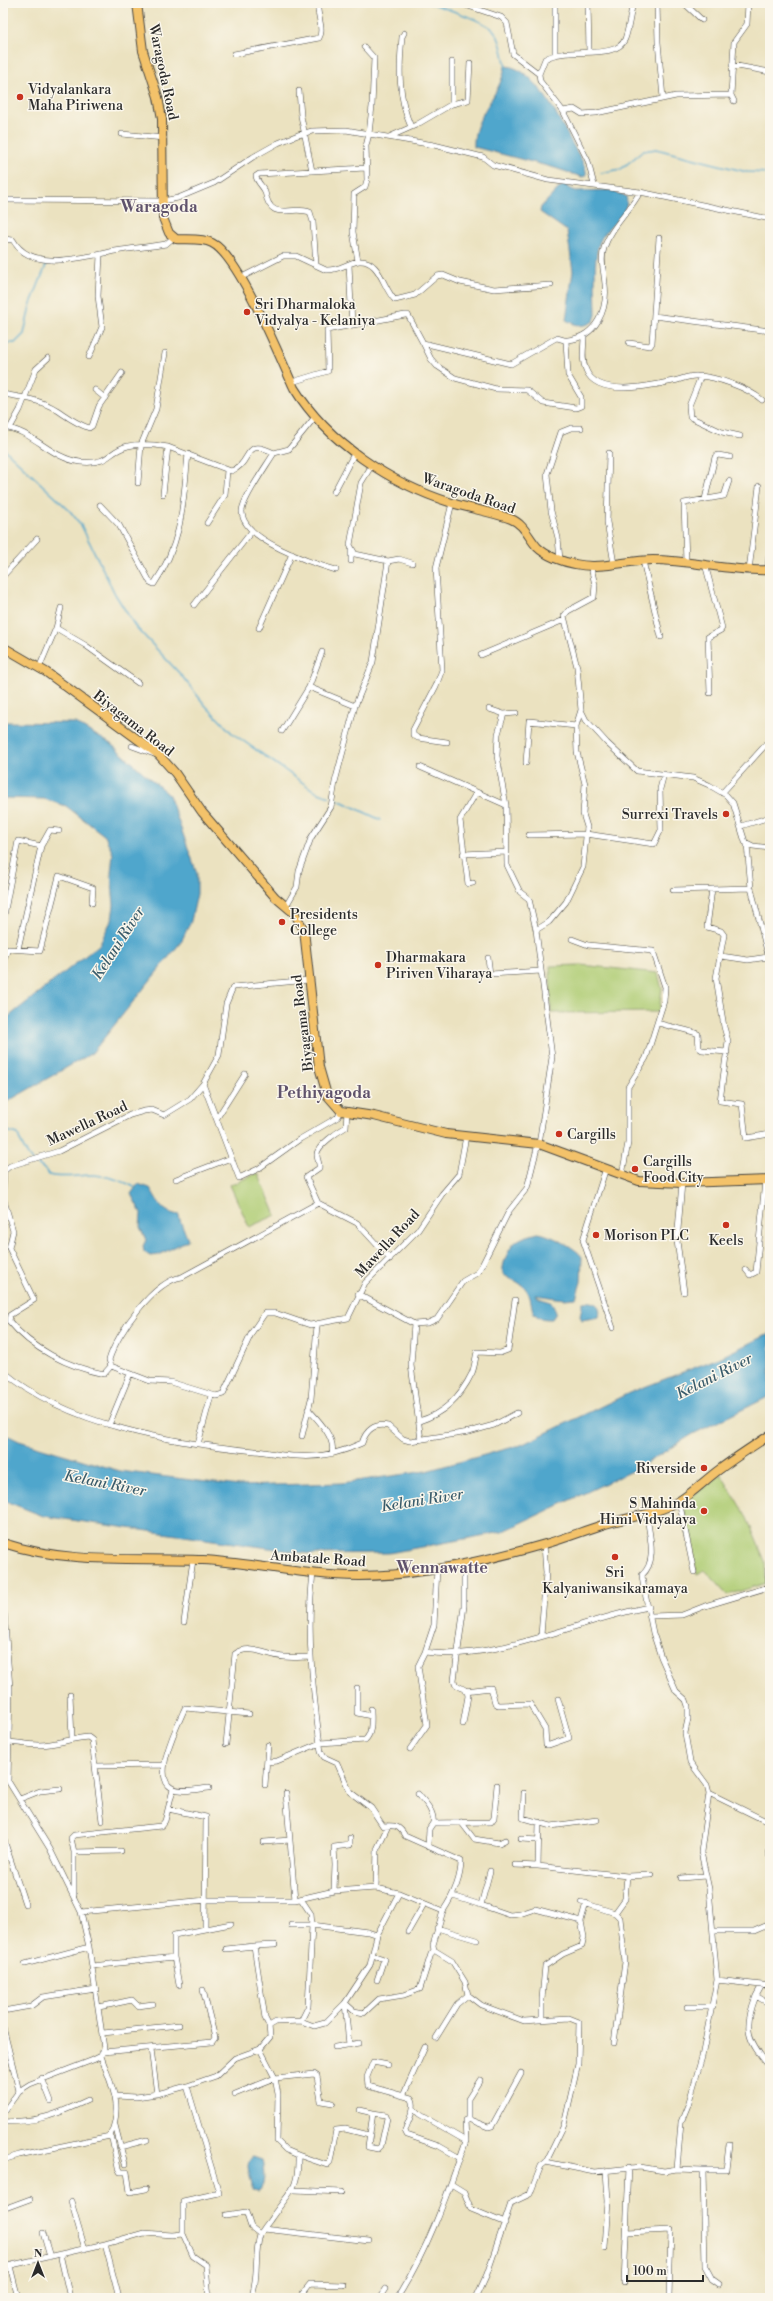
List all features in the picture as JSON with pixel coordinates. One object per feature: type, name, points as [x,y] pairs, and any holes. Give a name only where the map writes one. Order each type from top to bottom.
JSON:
[{"type":"main road","name":"Waragoda Road","points":[[137,3],[143,51],[158,97],[164,138],[163,201],[165,224],[173,238],[204,240],[214,244],[242,277],[292,382],[314,417],[372,465],[401,482],[452,503],[511,519],[521,526],[542,551],[560,560],[591,567],[643,561],[686,562],[749,570],[769,570]]},
{"type":"main road","name":"Biyagama Road","points":[[3,647],[39,668],[159,755],[175,773],[202,812],[275,897],[295,914],[304,930],[317,1053],[322,1082],[327,1095],[344,1111]]},
{"type":"main road","points":[[344,1111],[374,1116],[425,1130],[538,1144],[639,1181],[682,1184],[767,1180]]},
{"type":"main road","name":"Ambatale Road","points":[[3,1543],[32,1552],[89,1559],[223,1561],[313,1573],[362,1576],[437,1569],[464,1564],[544,1544],[614,1522],[646,1516],[679,1501],[720,1469],[770,1435]]},
{"type":"street","points":[[234,54],[319,38],[321,30],[317,10],[318,3]]},
{"type":"street","points":[[459,3],[501,17],[507,23],[513,54],[539,74]]},
{"type":"street","points":[[555,3],[555,55]]},
{"type":"street","points":[[588,3],[589,52]]},
{"type":"street","points":[[594,185],[588,161],[563,111],[540,81],[539,74],[545,59],[555,55],[605,52],[620,47],[625,40],[632,3]]},
{"type":"street","points":[[657,3],[658,42],[663,98]]},
{"type":"street","points":[[684,3],[702,20]]},
{"type":"street","points":[[734,101],[731,95],[734,42],[747,24],[748,3]]},
{"type":"street","points":[[404,33],[402,37],[400,70],[402,101],[411,127]]},
{"type":"street","points":[[358,261],[353,232],[354,194],[365,187],[367,180],[365,168],[366,146],[369,134],[374,58],[364,47]]},
{"type":"street","points":[[452,62],[452,104]]},
{"type":"street","points":[[389,137],[411,127],[452,104],[468,100],[470,63]]},
{"type":"street","points":[[732,65],[770,72]]},
{"type":"street","points":[[299,91],[301,116],[312,171]]},
{"type":"street","points":[[563,111],[574,109],[582,114],[596,113],[663,98],[731,95]]},
{"type":"street","points":[[3,200],[163,201],[178,198],[214,183],[278,143],[305,133],[346,130],[483,156],[493,165],[548,180],[640,192],[770,219]]},
{"type":"street","points":[[122,134],[164,138]]},
{"type":"street","points":[[316,265],[313,222],[310,212],[301,210],[283,212],[271,208],[265,199],[264,190],[260,186],[256,176],[259,174],[365,168]]},
{"type":"street","points":[[423,343],[511,364],[556,338],[566,341],[584,336],[600,320],[606,299],[602,259],[604,248],[610,236],[634,204],[640,192]]},
{"type":"street","points":[[3,239],[13,240],[18,248],[25,254],[48,260],[68,260],[166,244],[173,238]]},
{"type":"street","points":[[629,343],[650,346],[654,316],[659,238]]},
{"type":"street","points":[[89,357],[102,327],[98,296],[100,255]]},
{"type":"street","points":[[242,277],[283,256],[290,255],[331,270],[358,261],[368,263],[374,268],[395,300],[415,295],[437,276],[443,275],[460,282],[494,289],[551,285]]},
{"type":"street","points":[[349,265],[352,325]]},
{"type":"street","points":[[292,382],[328,371],[328,330],[408,315],[434,363],[455,378],[496,389],[527,390],[543,403],[576,408],[581,406],[581,397],[568,376],[566,341]]},
{"type":"street","points":[[654,316],[770,331]]},
{"type":"street","points":[[584,336],[583,361],[586,370],[590,376],[602,384],[619,388],[635,388],[701,376],[738,386],[755,394],[762,400]]},
{"type":"street","points":[[138,483],[141,445],[156,409],[165,353]]},
{"type":"street","points":[[10,428],[36,369],[48,358]]},
{"type":"street","points":[[3,394],[24,397],[56,410],[64,418],[89,428],[92,426],[99,406],[122,373]]},
{"type":"street","points":[[701,376],[689,406],[690,417],[722,432],[740,436]]},
{"type":"street","points":[[95,390],[105,398]]},
{"type":"street","points":[[3,427],[10,428],[36,440],[58,457],[73,461],[103,461],[128,446],[141,445],[168,447],[227,470],[236,469],[251,450],[257,447],[262,447],[274,453],[289,449],[314,417]]},
{"type":"street","points":[[560,560],[558,538],[551,511],[547,474],[561,432],[571,428],[581,428]]},
{"type":"street","points":[[164,494],[168,447]]},
{"type":"street","points":[[334,492],[355,452]]},
{"type":"street","points":[[274,453],[251,491],[242,511],[244,520],[252,531],[261,538],[310,563],[336,570]]},
{"type":"street","points":[[609,453],[607,517],[614,564]]},
{"type":"street","points":[[100,505],[119,525],[150,582],[154,584],[172,553],[178,538],[188,454]]},
{"type":"street","points":[[705,499],[715,457],[718,455],[730,457]]},
{"type":"street","points":[[351,561],[350,545],[360,483],[372,465]]},
{"type":"street","points":[[208,523],[225,495],[227,470]]},
{"type":"street","points":[[686,562],[684,504],[724,496],[729,481]]},
{"type":"street","points":[[749,570],[759,486]]},
{"type":"street","points":[[447,742],[418,738],[413,734],[413,730],[436,686],[442,670],[436,568],[452,503]]},
{"type":"street","points":[[194,605],[252,531]]},
{"type":"street","points":[[3,576],[37,539]]},
{"type":"street","points":[[769,570],[770,541]]},
{"type":"street","points":[[351,550],[355,554],[388,561],[399,559],[412,563]]},
{"type":"street","points":[[258,628],[292,554]]},
{"type":"street","points":[[286,906],[297,887],[299,871],[311,838],[331,807],[335,782],[355,706],[373,662],[388,561]]},
{"type":"street","points":[[643,561],[662,637]]},
{"type":"street","points":[[310,563],[310,570]]},
{"type":"street","points":[[705,564],[722,628],[708,637],[710,693]]},
{"type":"street","points":[[536,930],[549,922],[566,902],[583,867],[587,827],[583,814],[585,784],[577,752],[576,726],[580,710],[577,667],[564,620],[565,614],[594,597],[595,585],[591,567]]},
{"type":"street","points":[[39,668],[56,628],[61,608]]},
{"type":"street","points":[[481,655],[564,620]]},
{"type":"street","points":[[56,628],[85,645],[138,683]]},
{"type":"street","points":[[282,731],[308,686],[322,652]]},
{"type":"street","points":[[308,686],[355,706]]},
{"type":"street","points":[[489,709],[504,714],[516,713]]},
{"type":"street","points":[[580,710],[607,743],[633,768],[644,773],[692,778],[722,793],[733,804],[741,826],[743,839],[747,845],[751,888],[770,963]]},
{"type":"street","points":[[358,1294],[414,1324],[428,1323],[437,1319],[463,1281],[477,1273],[509,1211],[527,1188],[538,1144],[552,1058],[536,930],[528,899],[520,892],[509,872],[506,852],[506,805],[497,756],[498,734],[504,714]]},
{"type":"street","points":[[526,763],[529,722],[576,726]]},
{"type":"street","points":[[722,793],[770,740]]},
{"type":"street","points":[[132,746],[159,755]]},
{"type":"street","points":[[420,767],[506,805]]},
{"type":"street","points":[[529,835],[586,834],[654,844],[661,830],[660,789],[664,774]]},
{"type":"street","points":[[473,883],[468,884],[463,854],[460,820],[476,793]]},
{"type":"street","points":[[741,826],[770,817]]},
{"type":"street","points":[[18,949],[41,846],[46,834],[50,830],[59,831]]},
{"type":"street","points":[[3,921],[18,841],[41,846]]},
{"type":"street","points":[[747,845],[770,848]]},
{"type":"street","points":[[463,854],[506,852]]},
{"type":"street","points":[[3,961],[8,948],[40,951],[59,876],[93,888],[92,903]]},
{"type":"street","points":[[673,890],[751,888]]},
{"type":"street","points":[[712,889],[707,927],[724,932],[716,978],[724,1027],[728,1041],[720,1101],[742,1104],[746,1138],[770,1134]]},
{"type":"street","points":[[572,939],[588,945],[653,951],[665,987],[658,1023],[646,1058],[628,1087],[628,1143],[622,1175]]},
{"type":"street","points":[[721,956],[748,960],[768,956]]},
{"type":"street","points":[[488,958],[490,974],[541,971]]},
{"type":"street","name":"Mawella Road","points":[[3,1190],[4,1171],[10,1166],[59,1152],[130,1115],[152,1110],[164,1115],[181,1106],[203,1084],[219,1055],[226,1004],[233,987],[309,980]]},
{"type":"street","points":[[658,1023],[677,1029],[695,1032],[698,1034],[699,1048],[702,1050],[727,1052]]},
{"type":"street","points":[[217,1118],[245,1074]]},
{"type":"street","points":[[203,1084],[239,1178],[258,1170],[300,1139],[338,1117],[344,1111]]},
{"type":"street","points":[[344,1111],[346,1127],[333,1135],[319,1149],[317,1156],[319,1168],[306,1177],[318,1203],[356,1223],[390,1259]]},
{"type":"street","name":"Mawella Road","points":[[211,1396],[223,1394],[252,1332],[265,1313],[275,1313],[301,1324],[317,1324],[348,1318],[358,1294],[373,1274],[418,1230],[442,1194],[459,1174],[466,1136]]},
{"type":"street","points":[[176,1179],[231,1158]]},
{"type":"street","points":[[606,1168],[583,1240],[613,1328]]},
{"type":"street","points":[[746,1270],[750,1275],[756,1272],[767,1180]]},
{"type":"street","points":[[682,1184],[678,1241],[684,1292]]},
{"type":"street","points":[[3,1197],[13,1226],[13,1236],[9,1248],[34,1300],[10,1315],[9,1320],[31,1344],[64,1361],[104,1374],[111,1366]]},
{"type":"street","points":[[198,1444],[211,1396],[170,1382],[150,1381],[111,1366],[109,1360],[121,1333],[138,1310],[172,1278],[182,1276],[318,1203]]},
{"type":"street","points":[[419,1421],[439,1413],[457,1397],[472,1373],[477,1352],[500,1353],[508,1350],[515,1300]]},
{"type":"street","points":[[302,1436],[308,1409],[317,1324]]},
{"type":"street","points":[[414,1324],[411,1366],[421,1440]]},
{"type":"street","points":[[3,1371],[15,1381],[55,1403],[109,1425],[198,1444],[298,1457],[332,1453],[349,1449],[362,1443],[364,1437],[372,1428],[378,1425],[388,1426],[402,1439],[410,1441],[468,1432],[494,1425],[517,1413]]},
{"type":"street","points":[[109,1425],[130,1374]]},
{"type":"street","points":[[308,1409],[326,1431],[333,1448],[332,1453]]},
{"type":"street","points":[[679,1501],[694,1572]]},
{"type":"street","points":[[646,1516],[652,1561],[649,1569],[642,1575],[650,1616],[661,1657],[676,1691],[686,1700],[688,1706],[688,1719],[685,1733],[690,1762],[706,1785],[709,1793],[701,1852],[713,1931],[717,1980],[713,2007],[695,2082],[681,2122],[677,2169]]},
{"type":"street","points":[[541,1636],[546,1573],[544,1544]]},
{"type":"street","points":[[184,1622],[193,1560]]},
{"type":"street","points":[[463,1724],[468,1696],[466,1691],[455,1684],[454,1680],[464,1606],[464,1564]]},
{"type":"street","points":[[410,1749],[427,1725],[418,1666],[425,1652],[434,1625],[437,1569]]},
{"type":"street","points":[[650,1616],[682,1615],[705,1606],[768,1587],[768,1570],[770,1569]]},
{"type":"street","points":[[313,1573],[310,1657],[312,1687],[320,1743],[324,1757],[337,1763],[350,1792],[371,1808],[380,1824],[383,1826],[397,1825],[405,1836],[461,1860],[461,1870],[453,1896],[443,1911],[433,1945],[434,1950],[431,1954],[420,1989],[404,1995],[379,1999],[364,2013],[354,2011],[346,2003]]},
{"type":"street","points":[[3,1599],[10,1688],[10,1742],[6,1782],[20,1799],[74,1896],[81,1912],[89,1947],[103,2033],[102,2054],[116,2096],[118,2111],[115,2125],[110,2136],[112,2139],[118,2168],[120,2172],[127,2172],[129,2175],[130,2192],[146,2189]]},
{"type":"street","points":[[425,1652],[442,1655],[494,1649],[649,1607]]},
{"type":"street","points":[[226,1744],[235,1654],[241,1650],[251,1650],[283,1657],[310,1657]]},
{"type":"street","points":[[356,1688],[357,1714],[371,1716]]},
{"type":"street","points":[[466,1691],[491,1688],[495,1702],[498,1704],[530,1704],[545,1730],[546,1745],[569,1738],[570,1736],[558,1699]]},
{"type":"street","points":[[70,1695],[72,1738]]},
{"type":"street","points":[[209,1788],[173,1788],[165,1779],[163,1765],[185,1708],[249,1714]]},
{"type":"street","points":[[267,1762],[277,1760],[320,1743],[364,1740],[368,1736],[371,1729],[371,1709]]},
{"type":"street","points":[[10,1742],[38,1745],[62,1742],[72,1738],[88,1737],[92,1740],[102,1821]]},
{"type":"street","points":[[265,1785],[268,1745]]},
{"type":"street","points":[[95,1766],[163,1765]]},
{"type":"street","points":[[433,1823],[491,1822],[494,1818],[497,1786]]},
{"type":"street","points":[[74,1896],[74,1852],[71,1838],[74,1835],[161,1826],[168,1809],[173,1788]]},
{"type":"street","points":[[20,1799],[40,1791],[60,1789]]},
{"type":"street","points":[[286,1793],[290,1840],[298,1899],[311,1914],[312,1925],[308,2007],[301,2021]]},
{"type":"street","points":[[524,1793],[522,1818],[551,1826],[597,1820]]},
{"type":"street","points":[[709,1793],[770,1823]]},
{"type":"street","points":[[418,1794],[434,1818],[429,1829],[428,1847]]},
{"type":"street","points":[[168,1809],[206,1817],[206,1900],[204,1928]]},
{"type":"street","points":[[461,1822],[474,1839],[499,1843],[505,1840]]},
{"type":"street","points":[[538,1866],[539,1822]]},
{"type":"street","points":[[376,1888],[377,1849],[388,1826]]},
{"type":"street","points":[[3,1837],[25,1904]]},
{"type":"street","points":[[334,1891],[336,1865],[334,1847],[350,1845],[350,1838]]},
{"type":"street","points":[[521,1839],[539,1840]]},
{"type":"street","points":[[264,1842],[290,1840]]},
{"type":"street","points":[[769,1855],[770,1848]]},
{"type":"street","points":[[74,1852],[121,1851]]},
{"type":"street","points":[[515,1865],[538,1866],[627,1876],[652,1875]]},
{"type":"street","points":[[481,1905],[490,1871]]},
{"type":"street","points":[[615,1913],[625,1899],[627,1876]]},
{"type":"street","points":[[681,1878],[705,1876]]},
{"type":"street","points":[[81,1912],[206,1900],[298,1899],[334,1891],[376,1888],[399,1893],[443,1911]]},
{"type":"street","points":[[269,2026],[276,2022],[301,2021],[314,2026],[325,2023],[346,2003],[370,1965],[377,1935],[399,1893]]},
{"type":"street","points":[[453,1896],[510,1915],[520,1914],[535,1909],[581,1921]]},
{"type":"street","points":[[542,2019],[545,1966],[563,1954],[582,1946],[584,1937],[581,1921],[583,1903],[615,1913],[620,1918],[625,1962],[614,2043]]},
{"type":"street","points":[[408,1932],[424,1904]]},
{"type":"street","points":[[179,1985],[174,1957],[174,1934],[231,1924]]},
{"type":"street","points":[[713,1931],[754,1931],[770,1924]]},
{"type":"street","points":[[290,1925],[312,1925],[377,1935]]},
{"type":"street","points":[[437,1928],[477,1940]]},
{"type":"street","points":[[226,1949],[275,1945]]},
{"type":"street","points":[[116,2096],[136,2097],[157,2094],[187,2086],[216,2076],[235,2058],[260,2049],[270,2036],[269,2026],[265,2018],[254,1946]]},
{"type":"street","points":[[25,1964],[89,1947]]},
{"type":"street","points":[[434,1950],[452,1961],[465,1982],[468,1995],[481,2005],[524,2021],[569,2018],[579,2022],[578,2064],[564,2125],[546,2162],[542,2166],[530,2194],[511,2203],[488,2274],[476,2298]]},
{"type":"street","points":[[372,1955],[384,1959],[377,1980]]},
{"type":"street","points":[[92,1966],[174,1957]]},
{"type":"street","points":[[717,1980],[770,1986]]},
{"type":"street","points":[[762,1985],[750,2013],[747,2032],[761,2057],[770,2067]]},
{"type":"street","points":[[3,2010],[31,2006],[43,1997],[96,1989]]},
{"type":"street","points":[[3,2113],[19,2090],[42,2078],[102,2054],[212,2042],[215,2038],[203,1990]]},
{"type":"street","points":[[436,2038],[458,2004],[468,1995]]},
{"type":"street","points":[[756,1996],[770,2004]]},
{"type":"street","points":[[99,2007],[132,2000],[138,2006],[153,2004]]},
{"type":"street","points":[[346,2003],[349,2045]]},
{"type":"street","points":[[687,2008],[713,2007]]},
{"type":"street","points":[[103,2033],[179,2025]]},
{"type":"street","points":[[3,2027],[19,2090]]},
{"type":"street","points":[[335,2047],[359,2043]]},
{"type":"street","points":[[403,2096],[425,2048]]},
{"type":"street","points":[[151,2049],[157,2094]]},
{"type":"street","points":[[260,2049],[275,2078],[278,2094],[277,2141],[286,2150],[327,2165],[330,2162],[336,2130],[345,2129],[370,2135]]},
{"type":"street","points":[[388,2065],[373,2062],[367,2077],[368,2086],[411,2098],[413,2108],[408,2122],[406,2131],[407,2135],[439,2146],[460,2158]]},
{"type":"street","points":[[468,2119],[488,2127],[492,2126],[521,2073]]},
{"type":"street","points":[[235,2094],[275,2078],[314,2074],[317,2076],[321,2101],[333,2103]]},
{"type":"street","points":[[42,2078],[51,2101]]},
{"type":"street","points":[[397,2298],[414,2270],[451,2184],[466,2140],[465,2120],[468,2119],[468,2099],[480,2080]]},
{"type":"street","points":[[187,2086],[219,2193],[183,2201],[183,2234],[193,2256],[206,2265],[210,2298]]},
{"type":"street","points":[[3,2122],[22,2122],[48,2118],[88,2100]]},
{"type":"street","points":[[413,2108],[419,2114],[466,2140]]},
{"type":"street","points":[[360,2110],[386,2115],[387,2118],[381,2146],[378,2149],[368,2146],[373,2113]]},
{"type":"street","points":[[115,2125],[125,2164]]},
{"type":"street","points":[[3,2160],[18,2155],[110,2136]]},
{"type":"street","points":[[120,2147],[147,2140]]},
{"type":"street","points":[[546,2162],[594,2172],[629,2167],[655,2168],[664,2171],[677,2169],[726,2170],[730,2144]]},
{"type":"street","points":[[250,2298],[254,2287],[255,2259],[262,2231],[280,2205],[294,2190],[298,2171],[298,2155]]},
{"type":"street","points":[[624,2283],[629,2167]]},
{"type":"street","points":[[703,2170],[705,2266],[712,2279],[719,2284]]},
{"type":"street","points":[[605,2248],[608,2200],[606,2171]]},
{"type":"street","points":[[451,2184],[464,2192],[471,2209],[505,2223]]},
{"type":"street","points":[[294,2190],[342,2192]]},
{"type":"street","points":[[3,2209],[30,2199]]},
{"type":"street","points":[[71,2201],[84,2249]]},
{"type":"street","points":[[226,2215],[246,2212],[251,2226],[262,2231],[300,2233],[369,2241]]},
{"type":"street","points":[[627,2232],[671,2230],[668,2298]]},
{"type":"street","points":[[42,2233],[50,2256]]},
{"type":"street","points":[[3,2267],[105,2244],[144,2233],[172,2235],[183,2234]]},
{"type":"street","points":[[105,2244],[119,2298]]},
{"type":"street","points":[[60,2254],[70,2298]]},
{"type":"street","points":[[10,2266],[18,2298]]},
{"type":"street","points":[[299,2298],[310,2284],[343,2285]]},
{"type":"street","points":[[379,2298],[385,2289]]},
{"type":"green space","points":[[581,965],[658,973],[662,989],[659,1012],[551,1013],[550,966]]},
{"type":"green space","points":[[258,1173],[276,1215],[249,1227],[230,1185]]},
{"type":"green space","points":[[721,1474],[747,1518],[765,1561],[766,1583],[728,1595],[705,1570],[697,1574],[683,1503]]},
{"type":"water","points":[[505,66],[516,69],[527,75],[546,97],[582,160],[586,176],[582,177],[555,168],[474,147],[477,125],[498,87]]},
{"type":"water","points":[[565,182],[568,188],[576,191],[610,190],[626,196],[627,202],[622,213],[601,239],[598,246],[595,265],[596,315],[594,321],[587,325],[577,325],[566,320],[573,271],[567,231],[540,212],[541,207]]},
{"type":"water","name":"Kelani River","points":[[3,722],[75,723],[111,744],[169,795],[197,873],[197,894],[191,921],[181,942],[92,1053],[3,1104],[3,1021],[99,945],[112,919],[114,905],[111,873],[113,854],[105,836],[66,806],[44,799],[3,798]]},
{"type":"water","points":[[138,1184],[150,1188],[164,1209],[173,1214],[179,1215],[188,1240],[159,1255],[150,1256],[144,1252],[143,1246],[146,1240],[140,1227],[141,1213],[131,1194]]},
{"type":"water","points":[[538,1233],[562,1242],[579,1253],[582,1257],[581,1282],[576,1298],[564,1299],[535,1295],[553,1304],[556,1313],[552,1319],[543,1319],[538,1317],[532,1309],[528,1293],[525,1288],[503,1274],[503,1265],[510,1249],[516,1241]]},
{"type":"water","points":[[583,1302],[591,1302],[596,1304],[600,1313],[599,1317],[582,1320],[580,1316]]},
{"type":"water","name":"Kelani River","points":[[770,1333],[770,1396],[693,1434],[640,1467],[502,1532],[389,1553],[311,1554],[43,1516],[3,1500],[3,1433],[19,1441],[120,1471],[239,1486],[342,1483],[426,1471],[521,1445],[629,1393],[719,1358]]},
{"type":"water","points":[[253,2157],[262,2160],[263,2164],[264,2180],[259,2191],[252,2190],[248,2163]]},
{"type":"waterway","points":[[428,3],[464,15],[491,28],[499,40],[506,67]]},
{"type":"waterway","points":[[601,173],[621,169],[643,151],[656,149],[747,172],[770,173]]},
{"type":"waterway","points":[[3,343],[15,343],[24,334],[30,306],[47,263]]},
{"type":"waterway","points":[[3,448],[70,511],[81,525],[115,594],[135,626],[181,675],[205,705],[232,733],[316,792],[330,797]]},
{"type":"waterway","points":[[334,798],[381,820]]},
{"type":"waterway","points":[[3,1130],[18,1134],[22,1146],[30,1157],[49,1175],[65,1177],[97,1175],[114,1179],[134,1187]]},
{"type":"place","name":"Vidyalankara Maha Piriwena","points":[[20,97]]},
{"type":"place","name":"Sri Dharmaloka Vidyalya - Kelaniya","points":[[247,312]]},
{"type":"place","name":"Surrexi Travels","points":[[726,814]]},
{"type":"place","name":"Presidents College","points":[[282,922]]},
{"type":"place","name":"Dharmakara Piriven Viharaya","points":[[378,965]]},
{"type":"place","name":"Cargills","points":[[559,1134]]},
{"type":"place","name":"Cargills Food City","points":[[635,1169]]},
{"type":"place","name":"Keels","points":[[726,1225]]},
{"type":"place","name":"Morison PLC","points":[[596,1235]]},
{"type":"place","name":"Riverside","points":[[704,1468]]},
{"type":"place","name":"S Mahinda Himi Vidyalaya","points":[[704,1511]]},
{"type":"place","name":"Sri Kalyaniwansikaramaya","points":[[615,1557]]},
{"type":"district","name":"Waragoda","points":[[159,206]]},
{"type":"district","name":"Pethiyagoda","points":[[324,1092]]},
{"type":"district","name":"Wennawatte","points":[[442,1567]]}]
